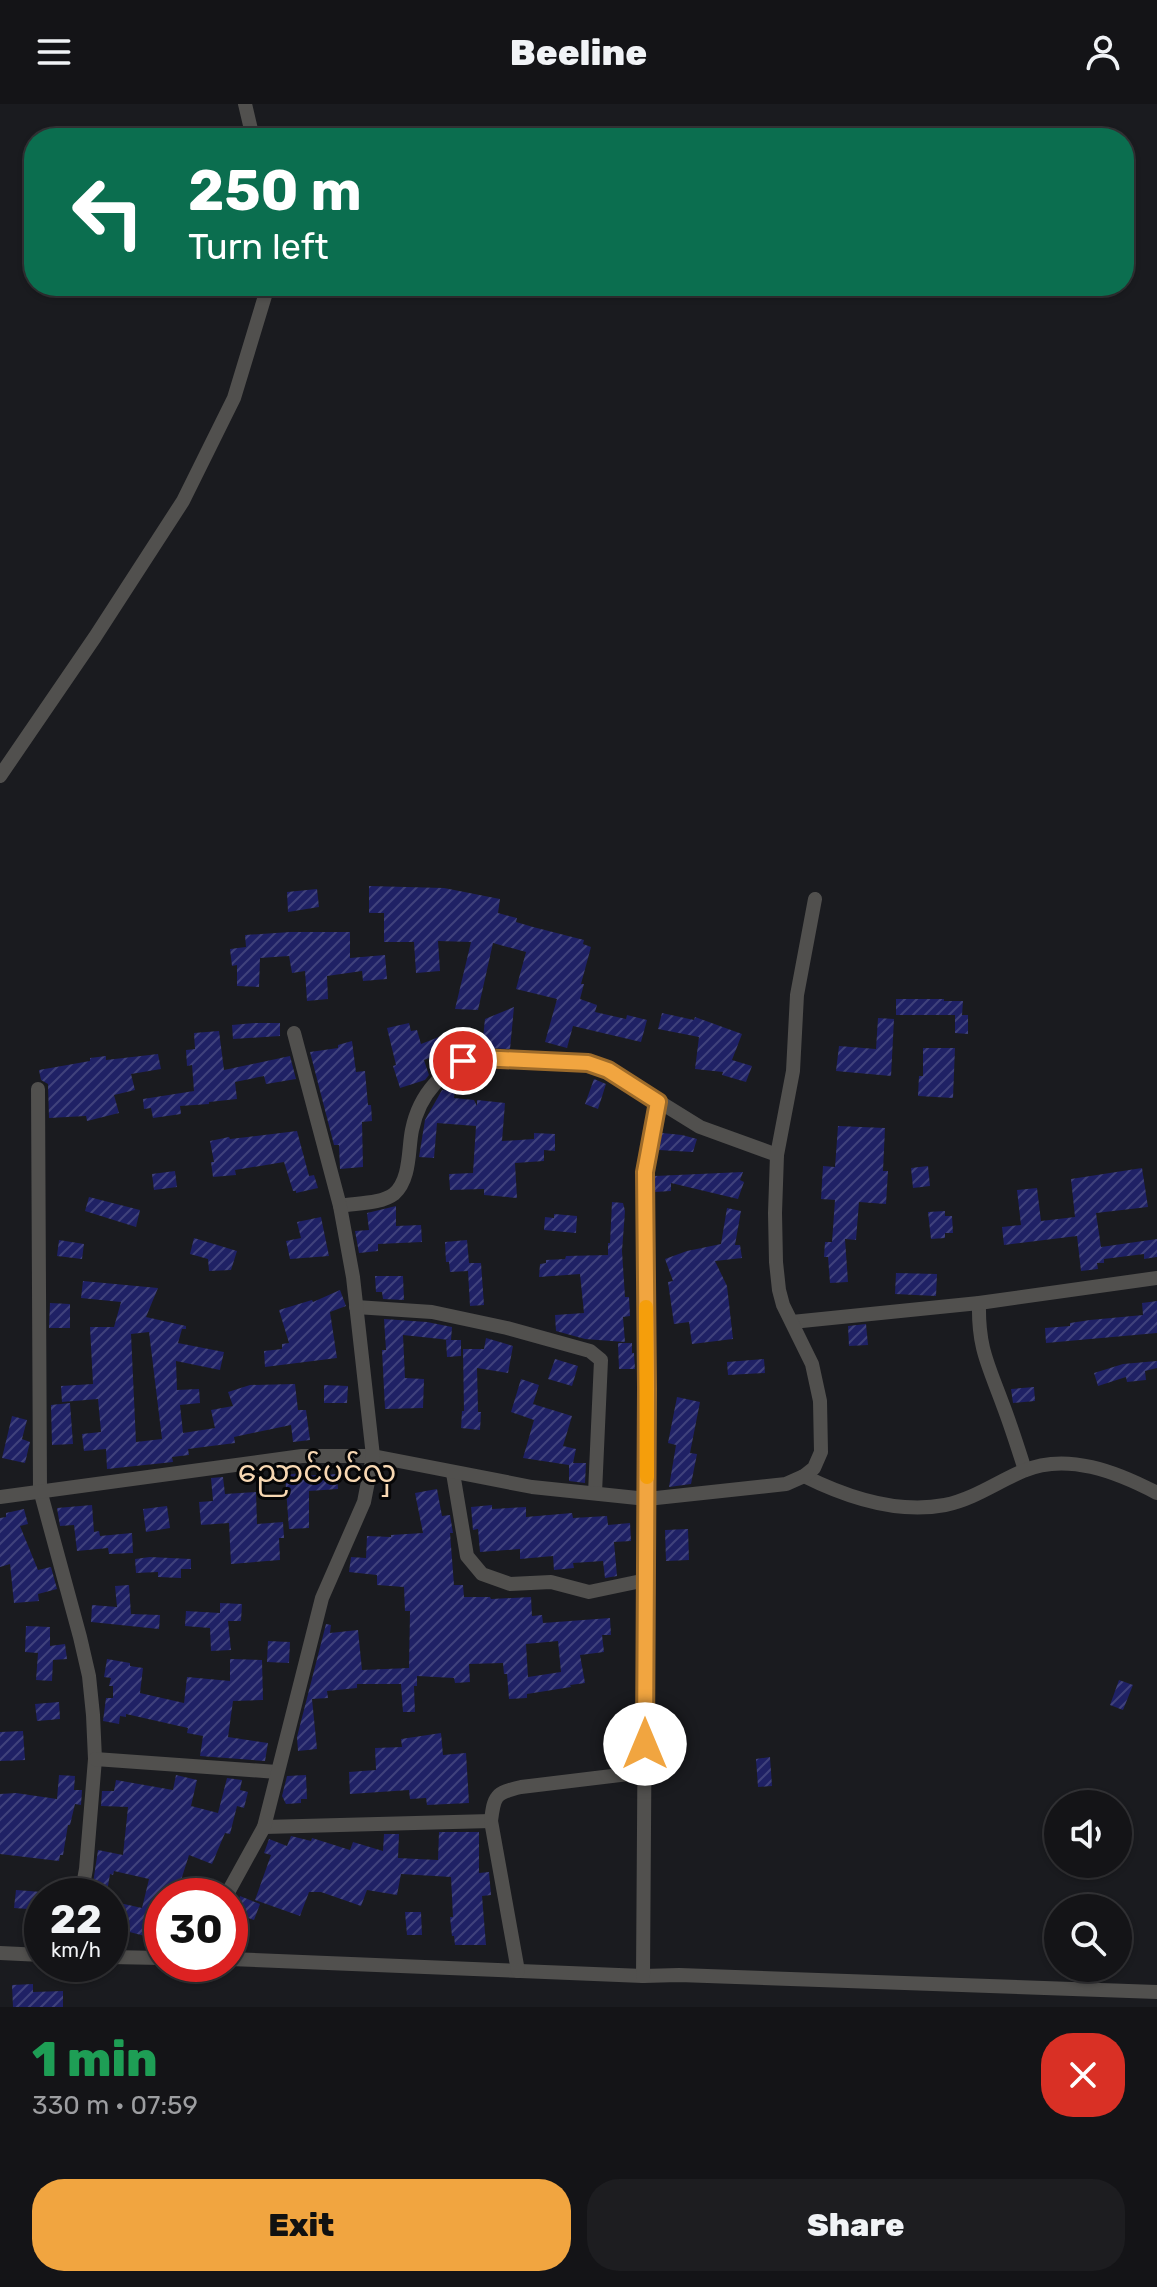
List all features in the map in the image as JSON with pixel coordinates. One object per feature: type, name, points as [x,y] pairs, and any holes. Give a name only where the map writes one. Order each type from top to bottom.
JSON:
[{"type":"street","points":[[245,104],[251,128]]},
{"type":"street","points":[[0,776],[183,501],[234,398],[265,296]]},
{"type":"street","points":[[0,1497],[302,1456],[373,1456],[532,1487],[647,1499],[786,1484],[804,1476],[814,1468],[821,1452],[820,1401],[812,1364],[783,1305],[779,1290],[776,1262],[777,1155],[793,1071],[797,995],[815,899]]},
{"type":"street","points":[[236,1878],[264,1827],[322,1598],[364,1502],[373,1456],[353,1277],[340,1206],[294,1033]]},
{"type":"street","points":[[340,1206],[382,1200],[394,1194],[403,1182],[412,1128],[420,1104],[437,1080],[463,1061],[479,1058],[588,1063],[608,1070],[700,1127],[777,1155]]},
{"type":"street","points":[[38,1089],[40,1490],[89,1676],[95,1759],[84,1878]]},
{"type":"street","points":[[643,1976],[647,1499],[645,1172],[658,1102]]},
{"type":"street","points":[[792,1322],[979,1303],[1157,1278]]},
{"type":"street","points":[[979,1303],[978,1331],[982,1351],[1025,1470]]},
{"type":"street","points":[[356,1307],[432,1312],[507,1328],[590,1351],[601,1360],[595,1493]]},
{"type":"street","points":[[804,1476],[837,1492],[885,1504],[920,1508],[968,1499],[1025,1470],[1080,1463],[1157,1493]]},
{"type":"street","points":[[453,1473],[467,1556],[482,1574],[510,1584],[551,1582],[589,1592],[646,1580]]},
{"type":"street","points":[[95,1759],[277,1772]]},
{"type":"street","points":[[518,1971],[491,1821],[495,1798],[502,1791],[521,1787],[645,1772]]},
{"type":"street","points":[[264,1827],[491,1821]]},
{"type":"street","points":[[0,1953],[24,1954]]},
{"type":"street","points":[[248,1960],[1157,1992]]},
{"type":"building","points":[[369,886],[444,888],[500,899],[498,913],[517,918],[516,922],[584,940],[583,944],[591,947],[580,999],[597,1005],[595,1012],[647,1020],[641,1042],[573,1026],[567,1048],[545,1042],[557,999],[516,989],[526,952],[493,943],[478,1010],[455,1009],[471,942],[438,941],[440,971],[416,973],[414,942],[384,942],[384,913],[369,913]]},
{"type":"building","points":[[317,889],[319,907],[288,912],[287,892]]},
{"type":"building","points":[[350,932],[350,958],[385,955],[387,979],[363,981],[362,971],[327,976],[328,999],[307,1001],[305,971],[292,973],[289,956],[260,958],[259,987],[237,986],[237,965],[232,966],[230,949],[246,947],[245,935]]},
{"type":"building","points":[[896,999],[963,1001],[962,1015],[968,1015],[968,1034],[955,1033],[955,1015],[896,1015]]},
{"type":"building","points":[[514,1007],[510,1049],[482,1048],[485,1019]]},
{"type":"building","points":[[662,1013],[694,1020],[695,1017],[742,1034],[732,1060],[752,1066],[746,1082],[722,1075],[723,1072],[695,1069],[699,1037],[658,1029]]},
{"type":"building","points":[[878,1018],[894,1019],[891,1076],[836,1071],[839,1046],[876,1049]]},
{"type":"building","points":[[280,1023],[280,1036],[233,1039],[232,1025]]},
{"type":"building","points":[[409,1023],[411,1031],[417,1030],[421,1044],[444,1035],[445,1052],[424,1060],[429,1075],[425,1080],[400,1088],[387,1028]]},
{"type":"building","points":[[219,1031],[224,1070],[290,1056],[296,1079],[266,1084],[264,1076],[235,1082],[237,1099],[180,1106],[181,1114],[153,1118],[151,1108],[144,1109],[143,1099],[194,1091],[192,1065],[187,1066],[186,1050],[195,1049],[194,1033]]},
{"type":"building","points":[[352,1041],[356,1072],[365,1071],[372,1121],[362,1122],[363,1167],[340,1169],[339,1145],[334,1145],[310,1052],[338,1048],[338,1045]]},
{"type":"building","points":[[923,1048],[955,1048],[953,1098],[918,1096],[919,1076],[923,1076]]},
{"type":"building","points":[[158,1054],[161,1069],[131,1074],[135,1090],[114,1095],[119,1113],[87,1121],[86,1116],[49,1118],[48,1084],[41,1080],[39,1070],[90,1061],[90,1058],[106,1056],[106,1060]]},
{"type":"building","points":[[594,1079],[606,1084],[598,1109],[585,1104]]},
{"type":"building","points":[[442,1090],[455,1091],[454,1098],[474,1100],[477,1106],[477,1100],[505,1103],[502,1141],[534,1139],[534,1133],[555,1134],[555,1151],[544,1150],[544,1161],[515,1163],[517,1198],[484,1195],[484,1189],[450,1190],[449,1174],[473,1173],[476,1126],[437,1123],[434,1158],[419,1157],[425,1120]]},
{"type":"building","points":[[838,1126],[885,1128],[883,1171],[888,1171],[886,1204],[859,1202],[856,1240],[845,1239],[848,1282],[830,1283],[828,1257],[824,1257],[825,1242],[832,1242],[835,1200],[821,1199],[823,1166],[835,1167]]},
{"type":"building","points":[[297,1131],[309,1176],[314,1175],[318,1188],[293,1191],[284,1162],[235,1170],[236,1175],[213,1177],[210,1141]]},
{"type":"building","points":[[662,1133],[697,1139],[693,1152],[659,1150]]},
{"type":"building","points":[[928,1166],[930,1186],[913,1188],[911,1168]]},
{"type":"building","points":[[1142,1168],[1148,1207],[1096,1213],[1101,1247],[1157,1239],[1157,1257],[1144,1259],[1144,1254],[1104,1259],[1104,1263],[1097,1263],[1098,1269],[1081,1271],[1077,1236],[1004,1245],[1002,1227],[1021,1225],[1017,1190],[1037,1188],[1041,1221],[1075,1217],[1071,1179]]},
{"type":"building","points":[[175,1171],[177,1187],[154,1190],[152,1174]]},
{"type":"building","points":[[743,1172],[740,1180],[744,1182],[738,1199],[671,1183],[671,1191],[654,1192],[655,1176]]},
{"type":"building","points":[[89,1197],[140,1210],[136,1227],[85,1211]]},
{"type":"building","points":[[612,1202],[623,1203],[625,1211],[622,1251],[625,1297],[629,1297],[630,1316],[623,1317],[625,1342],[585,1339],[556,1331],[555,1315],[584,1313],[580,1274],[539,1277],[540,1264],[546,1263],[546,1260],[565,1259],[566,1256],[608,1255]]},
{"type":"building","points":[[396,1206],[396,1226],[421,1225],[422,1242],[378,1244],[378,1251],[359,1253],[355,1231],[369,1230],[367,1213]]},
{"type":"building","points":[[727,1208],[741,1211],[735,1245],[740,1245],[742,1258],[715,1261],[727,1286],[733,1339],[692,1344],[689,1322],[674,1324],[668,1282],[673,1281],[665,1259],[721,1244]]},
{"type":"building","points":[[945,1211],[945,1216],[952,1216],[953,1233],[945,1233],[945,1238],[931,1239],[928,1212]]},
{"type":"building","points":[[554,1214],[577,1216],[576,1233],[544,1230],[545,1217],[554,1218]]},
{"type":"building","points":[[321,1217],[329,1256],[290,1259],[286,1241],[301,1238],[297,1222]]},
{"type":"building","points":[[194,1238],[237,1251],[231,1270],[209,1271],[208,1259],[190,1254]]},
{"type":"building","points":[[59,1240],[84,1244],[82,1259],[57,1256]]},
{"type":"building","points":[[467,1240],[469,1263],[481,1263],[484,1305],[470,1306],[468,1271],[450,1272],[449,1262],[446,1262],[445,1242]]},
{"type":"building","points":[[896,1273],[937,1274],[936,1296],[895,1294]]},
{"type":"building","points":[[375,1276],[403,1276],[404,1300],[383,1299],[382,1292],[376,1292]]},
{"type":"building","points":[[83,1281],[158,1288],[146,1317],[186,1326],[178,1343],[224,1352],[220,1370],[176,1361],[177,1390],[199,1389],[200,1403],[180,1405],[183,1433],[215,1428],[211,1410],[233,1406],[228,1392],[250,1385],[295,1384],[298,1410],[306,1410],[310,1440],[293,1442],[291,1425],[234,1437],[235,1443],[188,1449],[189,1455],[172,1457],[173,1462],[107,1469],[106,1449],[84,1451],[82,1434],[101,1432],[98,1399],[62,1402],[61,1386],[93,1384],[90,1327],[114,1327],[121,1302],[81,1298]],"holes":[[[149,1332],[162,1439],[136,1442],[131,1334]]]},
{"type":"building","points":[[340,1290],[346,1306],[330,1312],[337,1358],[265,1367],[264,1351],[282,1349],[282,1344],[289,1343],[279,1310],[313,1302]]},
{"type":"building","points":[[1157,1301],[1157,1333],[1046,1343],[1045,1328],[1143,1315],[1142,1303]]},
{"type":"building","points":[[50,1303],[70,1304],[70,1328],[49,1328]]},
{"type":"building","points":[[384,1319],[452,1327],[451,1340],[461,1340],[461,1356],[447,1357],[446,1340],[450,1340],[403,1335],[405,1378],[424,1379],[423,1408],[385,1409]]},
{"type":"building","points":[[866,1324],[868,1345],[849,1346],[848,1326]]},
{"type":"building","points":[[486,1338],[513,1346],[508,1373],[477,1368],[480,1430],[461,1428],[464,1411],[463,1349],[484,1349]]},
{"type":"building","points":[[618,1343],[632,1343],[635,1369],[619,1369]]},
{"type":"building","points":[[555,1359],[578,1366],[572,1386],[548,1379]]},
{"type":"building","points":[[764,1359],[765,1373],[728,1375],[727,1362]]},
{"type":"building","points":[[1157,1361],[1157,1368],[1145,1371],[1146,1380],[1127,1382],[1126,1377],[1098,1386],[1094,1373],[1123,1364]]},
{"type":"building","points":[[521,1379],[539,1385],[533,1404],[572,1416],[563,1446],[576,1449],[573,1463],[586,1463],[585,1483],[569,1481],[569,1465],[523,1458],[534,1420],[511,1412]]},
{"type":"building","points":[[324,1385],[348,1386],[347,1403],[324,1403]]},
{"type":"building","points":[[1034,1387],[1035,1401],[1013,1403],[1011,1389]]},
{"type":"building","points":[[677,1397],[700,1402],[690,1453],[697,1454],[691,1484],[669,1487],[676,1445],[668,1443]]},
{"type":"building","points":[[70,1403],[73,1444],[52,1445],[51,1405]]},
{"type":"building","points":[[12,1416],[27,1420],[22,1439],[30,1442],[25,1463],[2,1458]]},
{"type":"building","points":[[300,1473],[300,1476],[337,1474],[338,1489],[309,1491],[309,1528],[289,1529],[285,1475]]},
{"type":"building","points":[[223,1477],[225,1494],[256,1492],[257,1524],[283,1522],[284,1538],[279,1538],[280,1560],[231,1564],[229,1523],[201,1525],[199,1502],[213,1501],[211,1478]]},
{"type":"building","points":[[437,1489],[442,1516],[450,1515],[454,1585],[463,1585],[464,1597],[531,1597],[532,1616],[542,1615],[543,1623],[610,1618],[611,1635],[602,1635],[604,1652],[580,1655],[585,1683],[527,1694],[527,1698],[509,1699],[503,1663],[469,1664],[470,1682],[455,1683],[454,1678],[417,1676],[417,1686],[414,1686],[415,1712],[403,1712],[401,1684],[357,1684],[357,1688],[327,1691],[328,1698],[312,1699],[317,1749],[298,1751],[297,1737],[326,1624],[331,1625],[330,1633],[358,1630],[362,1670],[409,1668],[410,1611],[405,1611],[404,1587],[377,1585],[377,1575],[349,1572],[351,1557],[366,1558],[367,1536],[423,1533],[415,1493]],"holes":[[[558,1641],[561,1672],[528,1677],[526,1644]]]},
{"type":"building","points":[[92,1505],[94,1532],[99,1531],[100,1536],[132,1533],[133,1553],[109,1554],[108,1548],[77,1551],[74,1525],[60,1526],[57,1508]]},
{"type":"building","points":[[492,1505],[492,1509],[526,1507],[526,1517],[572,1513],[573,1518],[607,1516],[608,1525],[630,1523],[631,1541],[614,1542],[617,1576],[605,1578],[603,1561],[573,1563],[574,1568],[554,1570],[553,1556],[520,1559],[520,1549],[480,1552],[478,1529],[473,1530],[471,1507]]},
{"type":"building","points":[[167,1506],[170,1528],[146,1532],[143,1509]]},
{"type":"building","points":[[24,1509],[28,1524],[20,1526],[38,1570],[51,1567],[57,1589],[38,1594],[39,1601],[14,1603],[10,1564],[0,1567],[0,1518],[6,1517],[6,1513]]},
{"type":"building","points":[[688,1529],[689,1560],[666,1561],[665,1530]]},
{"type":"building","points":[[135,1559],[191,1559],[191,1569],[181,1569],[181,1578],[158,1577],[158,1572],[136,1573]]},
{"type":"building","points":[[129,1585],[131,1614],[160,1615],[159,1629],[91,1622],[92,1605],[117,1607],[115,1586]]},
{"type":"building","points":[[220,1603],[242,1604],[241,1621],[228,1621],[231,1650],[211,1651],[210,1628],[185,1626],[186,1611],[220,1613]]},
{"type":"building","points":[[26,1626],[50,1627],[50,1646],[65,1644],[67,1659],[53,1660],[52,1681],[36,1680],[38,1653],[25,1652]]},
{"type":"building","points":[[268,1641],[290,1642],[289,1663],[267,1662]]},
{"type":"building","points":[[107,1659],[143,1668],[140,1693],[184,1703],[187,1677],[230,1681],[230,1659],[262,1660],[263,1700],[233,1701],[228,1737],[268,1743],[265,1761],[200,1756],[203,1736],[187,1733],[188,1728],[126,1714],[126,1717],[120,1716],[119,1724],[103,1721],[106,1698],[113,1698],[113,1686],[109,1686],[111,1678],[104,1677]]},
{"type":"building","points":[[1119,1680],[1133,1685],[1123,1710],[1110,1705]]},
{"type":"building","points":[[59,1702],[60,1719],[37,1721],[35,1704]]},
{"type":"building","points":[[23,1731],[25,1760],[0,1761],[0,1732]]},
{"type":"building","points":[[441,1733],[443,1755],[466,1753],[469,1803],[427,1805],[426,1798],[410,1799],[409,1790],[350,1794],[349,1772],[376,1770],[375,1748],[402,1747],[401,1739]]},
{"type":"building","points":[[770,1757],[772,1786],[758,1787],[756,1759]]},
{"type":"building","points":[[59,1775],[75,1776],[74,1790],[82,1790],[81,1805],[75,1804],[59,1861],[0,1854],[0,1794],[57,1799]]},
{"type":"building","points":[[176,1775],[197,1780],[191,1806],[218,1813],[227,1778],[242,1780],[240,1790],[248,1792],[244,1808],[237,1806],[230,1834],[225,1833],[212,1864],[189,1855],[182,1878],[145,1878],[114,1871],[109,1878],[94,1878],[98,1850],[123,1855],[128,1807],[101,1806],[102,1791],[114,1791],[116,1780],[173,1790]]},
{"type":"building","points":[[306,1775],[307,1799],[301,1799],[301,1803],[286,1804],[282,1796],[287,1776]]},
{"type":"building","points":[[439,1832],[479,1832],[479,1873],[489,1872],[491,1895],[482,1896],[486,1945],[455,1945],[450,1917],[453,1917],[451,1877],[401,1874],[397,1895],[367,1890],[361,1906],[321,1892],[309,1892],[300,1916],[255,1900],[271,1855],[264,1853],[269,1839],[287,1846],[291,1836],[311,1841],[312,1838],[350,1850],[353,1842],[383,1851],[384,1834],[399,1834],[398,1858],[438,1860]]},
{"type":"building","points":[[16,1890],[24,1891],[24,1909],[14,1908]]},
{"type":"building","points":[[248,1899],[260,1904],[254,1920],[248,1918]]},
{"type":"building","points":[[144,1900],[144,1936],[128,1932],[128,1905],[142,1908]]},
{"type":"building","points":[[405,1912],[421,1912],[422,1935],[407,1935]]},
{"type":"building","points":[[33,1984],[33,1992],[63,1991],[63,2007],[13,2007],[12,1985]]},
{"type":"slow traffic","points":[[646,1307],[647,1477]]},
{"type":"district","name":"ညောင်ပင်လှ","points":[[317,1472]]},
{"type":"route","points":[[463,1061],[479,1058],[588,1063],[608,1070],[658,1102],[645,1172],[645,1744]]}]
